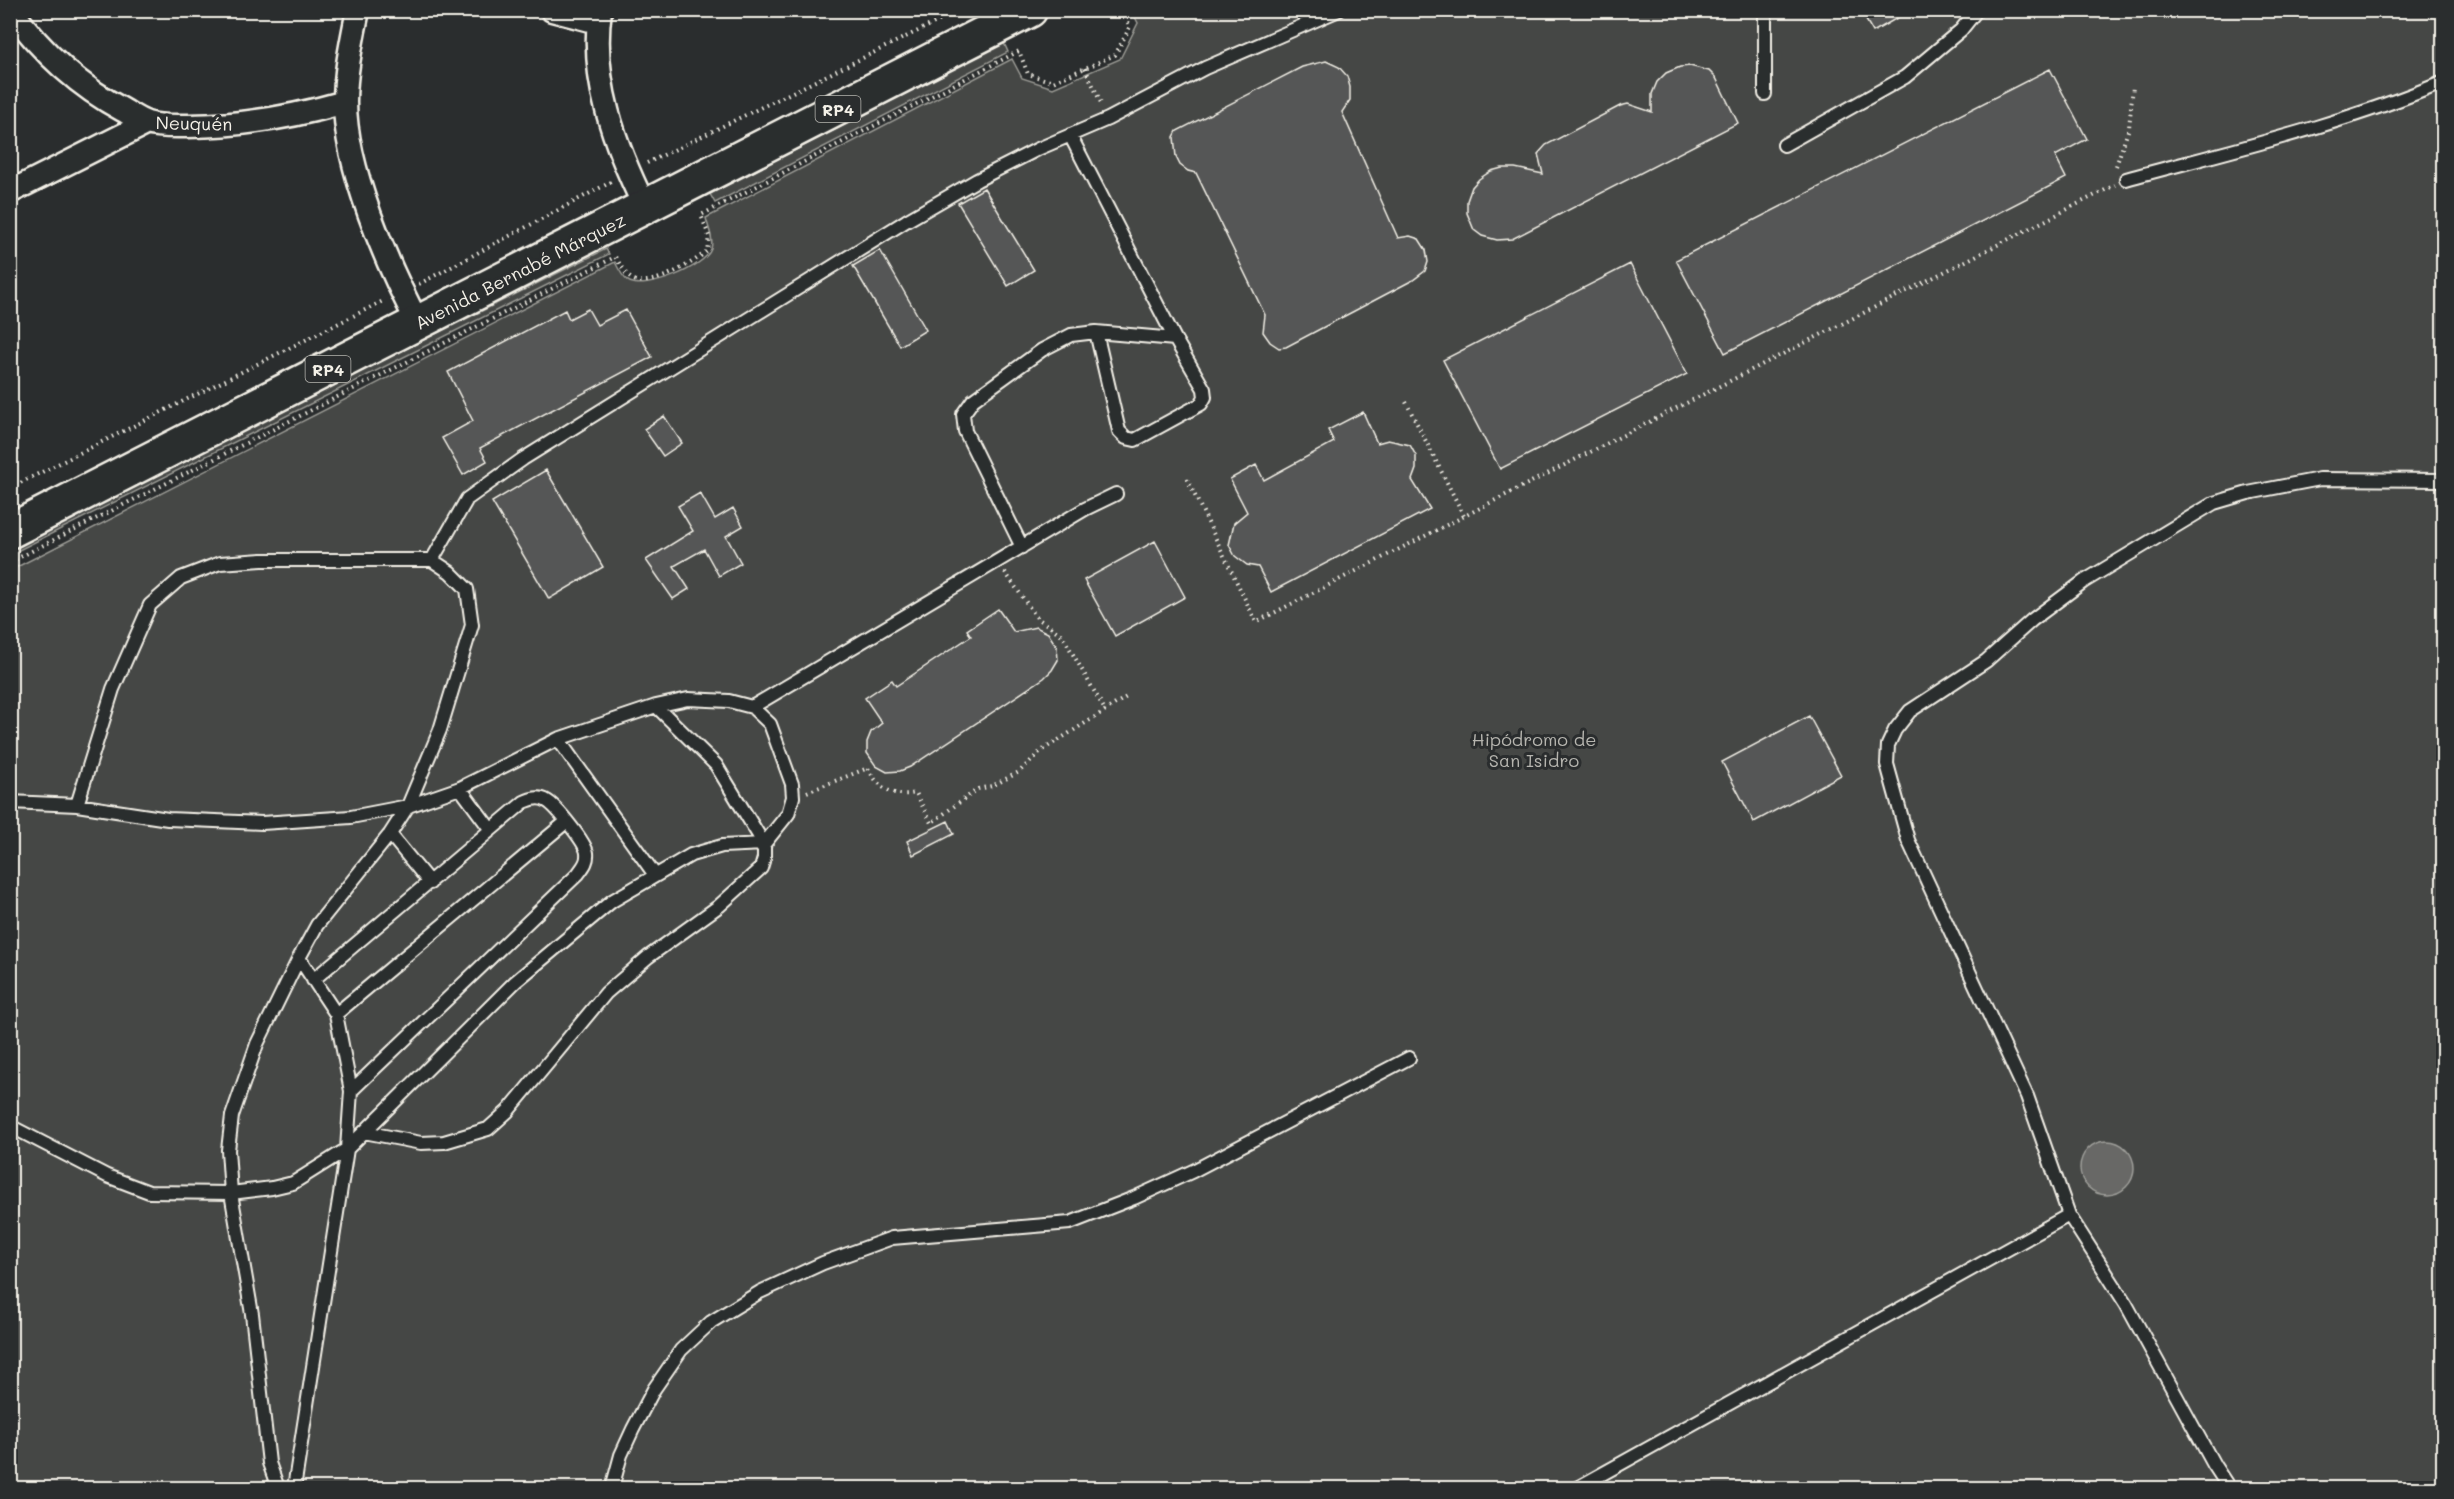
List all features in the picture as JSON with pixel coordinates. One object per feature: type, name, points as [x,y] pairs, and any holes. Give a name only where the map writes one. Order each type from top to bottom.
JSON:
[{"type":"main road","name":"Avenida Bernabé Márquez","points":[[10,531],[1030,10]]},
{"type":"street","name":"Neuquén","points":[[11,10],[30,36],[75,79],[106,101],[147,123],[168,126],[223,126],[303,114],[345,102]]},
{"type":"street","points":[[358,10],[345,102],[359,184],[401,292],[418,323]]},
{"type":"street","points":[[552,10],[599,16],[599,70],[607,118],[628,172],[645,207]]},
{"type":"street","points":[[10,192],[147,123]]},
{"type":"lane","points":[[432,560],[467,499],[524,459],[906,221],[1005,165],[1108,119],[1205,69],[1339,10]]},
{"type":"lane","points":[[1765,10],[1765,94]]},
{"type":"lane","points":[[1784,145],[1905,77],[1961,30],[1977,10]]},
{"type":"lane","points":[[2121,178],[2319,128],[2395,102],[2444,82]]},
{"type":"lane","points":[[1070,135],[1175,339],[1204,389],[1205,397],[1201,404],[1135,440],[1126,438],[1119,431],[1096,332]]},
{"type":"lane","points":[[1022,547],[965,431],[963,414],[973,400],[1042,350],[1071,335],[1096,332],[1175,339]]},
{"type":"lane","points":[[2229,1488],[2214,1465],[2126,1304],[2069,1215],[2027,1096],[1908,840],[1887,764],[1888,745],[1895,730],[1910,711],[1986,661],[2032,620],[2083,582],[2214,503],[2248,493],[2320,479],[2444,480]]},
{"type":"lane","points":[[752,707],[1085,508],[1116,494]]},
{"type":"lane","points":[[77,805],[113,689],[150,605],[181,578],[220,563],[432,560],[450,572],[467,589],[472,625],[440,730],[408,806],[390,834],[317,925],[298,958],[257,1044],[232,1116],[228,1150],[231,1193],[252,1314],[269,1463],[278,1488]]},
{"type":"lane","points":[[10,802],[77,805],[168,819],[262,823],[351,818],[408,806],[460,788],[558,739],[656,706],[688,699],[729,701],[752,707],[770,724],[792,784],[793,797],[788,814],[764,844],[722,846],[691,855],[612,901],[515,982],[347,1149],[293,1183],[231,1193],[149,1192],[107,1176],[10,1126]]},
{"type":"lane","points":[[364,1132],[422,1143],[444,1142],[488,1129],[508,1111],[606,993],[648,957],[719,906],[761,868],[764,844],[716,765],[656,706]]},
{"type":"lane","points":[[558,739],[655,875]]},
{"type":"lane","points":[[460,788],[491,830]]},
{"type":"lane","points":[[313,980],[524,802],[534,798],[546,800],[587,849],[587,862],[578,874],[351,1091]]},
{"type":"lane","points":[[336,1014],[566,822]]},
{"type":"lane","points":[[390,834],[429,883]]},
{"type":"lane","points":[[294,1488],[347,1149],[351,1091],[336,1014],[298,958]]},
{"type":"lane","points":[[612,1488],[621,1455],[633,1429],[654,1389],[681,1350],[711,1322],[760,1292],[823,1263],[892,1238],[1070,1223],[1134,1198],[1193,1171],[1409,1058]]},
{"type":"lane","points":[[1577,1488],[2069,1215]]},
{"type":"path","points":[[10,488],[401,292],[628,172],[961,10]]},
{"type":"path","points":[[10,562],[615,257],[629,278],[640,282],[653,282],[707,251],[709,236],[701,214],[1019,51],[1029,74],[1053,82],[1114,55],[1130,27],[1122,10]]},
{"type":"path","points":[[1085,68],[1108,119]]},
{"type":"path","points":[[2112,170],[2118,164],[2129,128],[2133,86]]},
{"type":"path","points":[[1187,479],[1256,621],[2118,183],[2121,178]]},
{"type":"path","points":[[1406,402],[1464,516]]},
{"type":"path","points":[[997,562],[1037,618],[1062,635],[1105,710]]},
{"type":"path","points":[[793,797],[868,768],[875,782],[889,792],[899,795],[916,793],[931,823],[978,789],[992,786],[1019,772],[1041,751],[1128,696]]},
{"type":"green space","name":"Hipódromo de San Isidro","points":[[1132,11],[2443,11],[2443,1488],[11,1488],[11,570],[615,262],[626,280],[636,284],[660,280],[687,270],[706,256],[711,249],[711,237],[706,218],[1012,59],[1022,78],[1053,88],[1120,59],[1138,23]]},
{"type":"green space","points":[[1004,43],[1008,52],[715,203],[710,194]]},
{"type":"green space","points":[[606,249],[609,254],[11,554],[11,546]]},
{"type":"shaded area","points":[[2102,1141],[2112,1141],[2122,1145],[2130,1153],[2134,1168],[2130,1183],[2122,1191],[2112,1195],[2102,1195],[2092,1191],[2084,1183],[2080,1173],[2080,1163],[2084,1153],[2092,1145]]},
{"type":"building","points":[[1860,10],[1911,10],[1873,32]]},
{"type":"building","points":[[1326,61],[1339,67],[1347,76],[1350,100],[1342,112],[1398,238],[1410,236],[1419,239],[1426,250],[1428,262],[1425,271],[1413,280],[1286,347],[1279,348],[1270,342],[1263,332],[1265,315],[1196,173],[1180,165],[1176,157],[1174,137],[1177,131],[1302,67]]},
{"type":"building","points":[[1690,66],[1709,71],[1716,78],[1738,123],[1512,239],[1497,240],[1482,236],[1474,230],[1467,213],[1467,201],[1472,187],[1479,179],[1491,171],[1502,168],[1515,168],[1543,174],[1538,154],[1546,145],[1620,106],[1628,104],[1652,112],[1652,94],[1657,82],[1666,73],[1680,67]]},
{"type":"building","points":[[2050,69],[2087,139],[2055,156],[2066,178],[1725,353],[1676,260]]},
{"type":"building","points":[[984,188],[1034,270],[1008,286],[958,203]]},
{"type":"building","points":[[880,250],[926,330],[900,346],[853,266]]},
{"type":"building","points":[[1630,264],[1687,374],[1500,469],[1443,360]]},
{"type":"building","points":[[588,309],[597,325],[626,310],[652,357],[480,448],[487,461],[463,475],[442,438],[473,421],[448,372],[565,310],[569,319]]},
{"type":"building","points":[[1363,412],[1377,443],[1388,440],[1410,445],[1416,456],[1416,469],[1412,480],[1430,509],[1271,592],[1258,567],[1247,565],[1235,556],[1229,545],[1234,523],[1247,512],[1230,479],[1256,465],[1264,480],[1334,442],[1328,430]]},
{"type":"building","points":[[664,416],[682,443],[663,456],[644,429]]},
{"type":"building","points":[[546,470],[603,567],[549,599],[492,502]]},
{"type":"building","points":[[700,493],[715,519],[733,508],[743,526],[726,536],[741,563],[719,576],[704,549],[674,566],[689,589],[673,599],[646,560],[693,531],[678,506]]},
{"type":"building","points":[[1155,541],[1185,597],[1115,636],[1084,580]]},
{"type":"building","points":[[998,609],[1014,632],[1036,627],[1048,633],[1057,647],[1058,660],[1052,670],[1044,678],[910,767],[887,772],[876,766],[867,753],[867,742],[871,732],[882,723],[865,698],[892,680],[896,686],[971,636],[967,630]]},
{"type":"building","points":[[1809,716],[1841,775],[1754,822],[1722,762]]},
{"type":"building","points":[[948,821],[954,834],[913,855],[907,841]]}]
